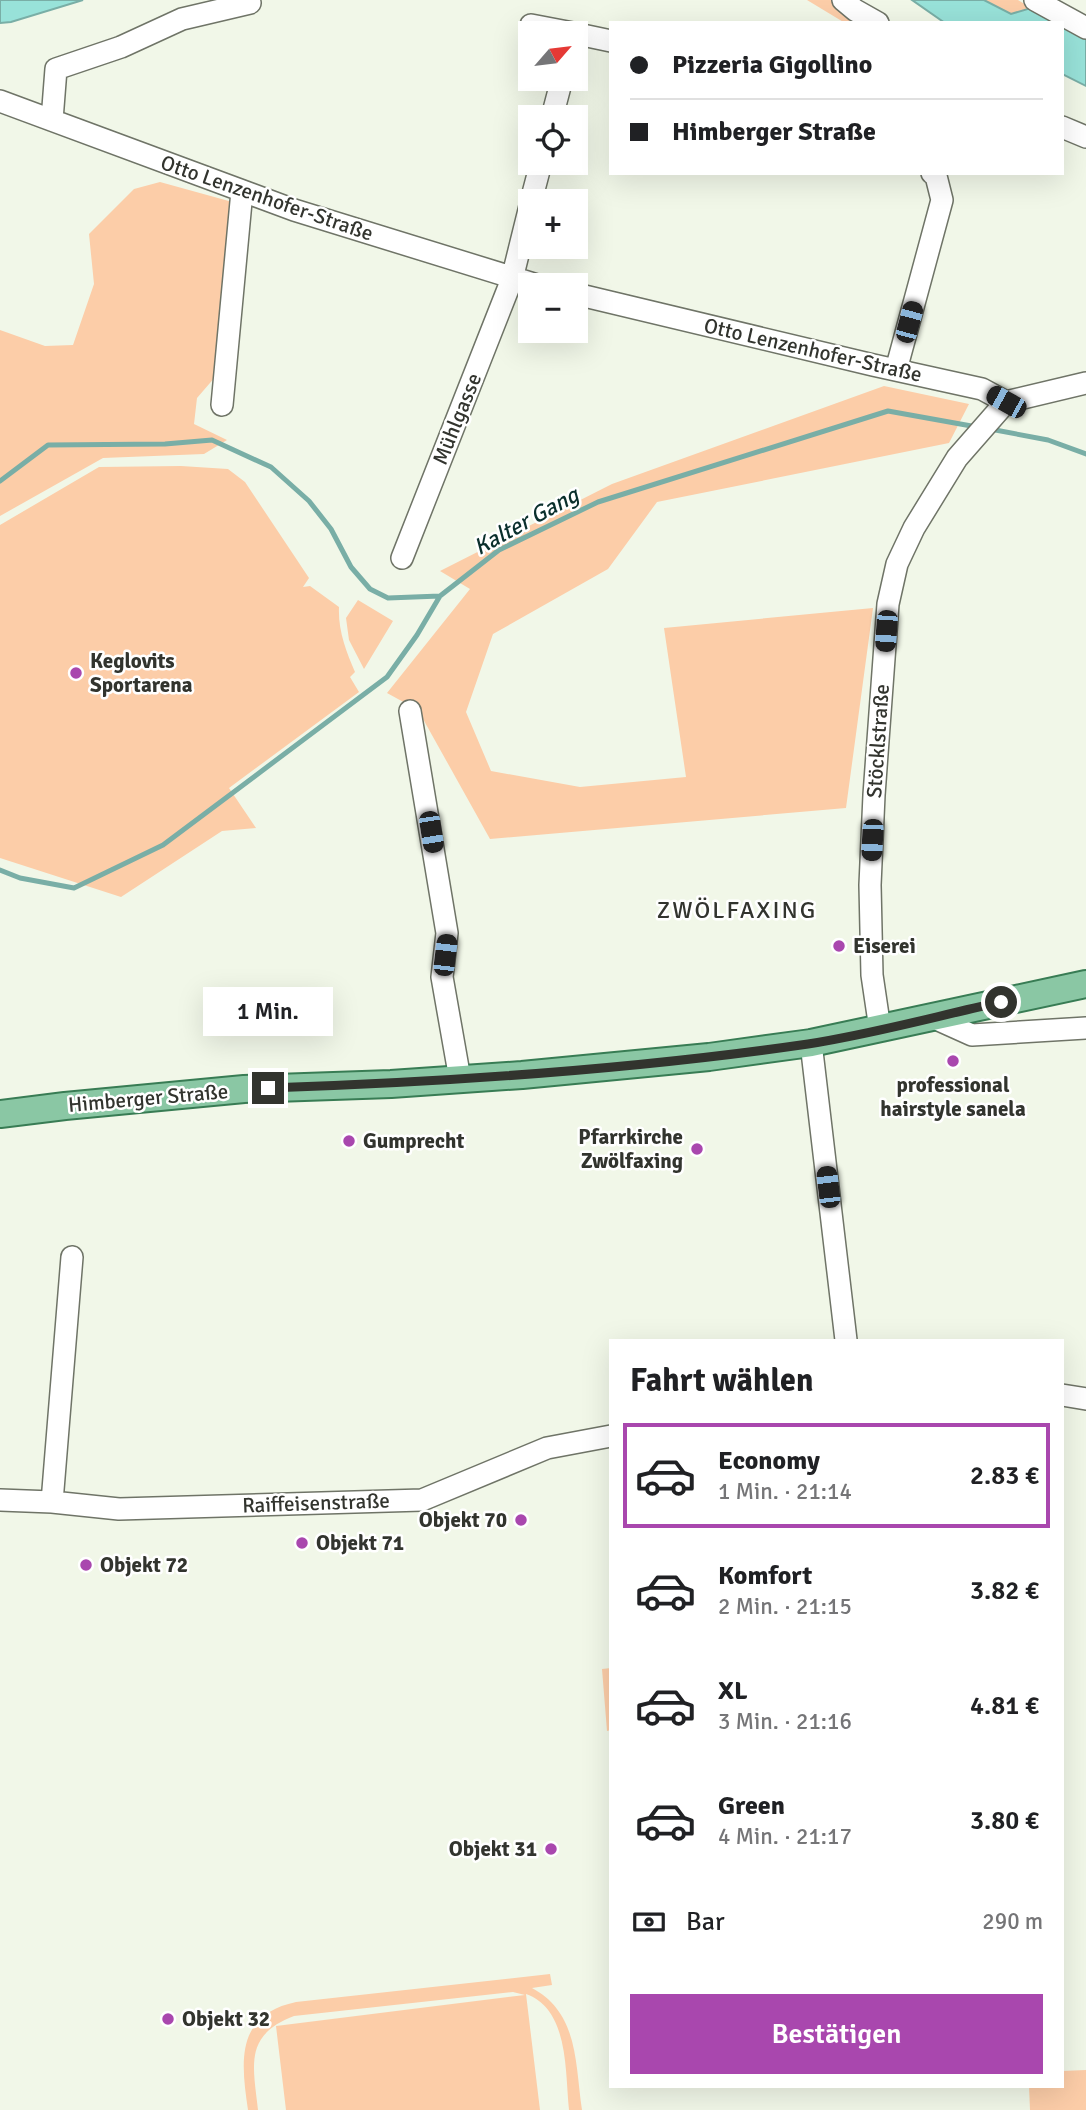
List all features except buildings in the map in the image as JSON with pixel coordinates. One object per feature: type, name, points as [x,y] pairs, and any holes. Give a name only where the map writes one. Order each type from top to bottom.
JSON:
[{"type":"main road","name":"Himberger Straße","points":[[0,1114],[244,1089],[391,1084],[522,1075],[696,1058],[811,1043],[1086,984]]},
{"type":"street","points":[[843,0],[874,21]]},
{"type":"street","points":[[1035,0],[1086,28]]},
{"type":"street","points":[[52,120],[56,69],[121,47],[183,19],[250,3]]},
{"type":"street","points":[[588,36],[609,41]]},
{"type":"street","name":"Otto Lenzenhofer-Straße","points":[[0,101],[294,210],[518,280]]},
{"type":"street","points":[[1064,128],[1086,137]]},
{"type":"street","points":[[896,370],[942,200],[935,175]]},
{"type":"street","points":[[222,405],[242,191]]},
{"type":"street","name":"Mühlgasse","points":[[402,558],[512,279],[518,255]]},
{"type":"street","name":"Otto Lenzenhofer-Straße","points":[[588,297],[982,389],[1006,402]]},
{"type":"street","points":[[1006,402],[1086,383]]},
{"type":"street","name":"Stöcklstraße","points":[[880,1029],[872,975],[870,885],[888,604],[897,564],[914,528],[957,458],[1006,402]]},
{"type":"street","points":[[410,711],[447,933],[442,977],[460,1079]]},
{"type":"street","points":[[932,1017],[972,1035],[1086,1028]]},
{"type":"street","points":[[811,1043],[846,1339]]},
{"type":"street","points":[[52,1502],[72,1257]]},
{"type":"street","points":[[1064,1395],[1086,1399]]},
{"type":"street","name":"Raiffeisenstraße","points":[[0,1500],[119,1508],[422,1500],[547,1448],[609,1436]]},
{"type":"shaded area","points":[[807,0],[838,0],[869,21],[842,21]]},
{"type":"shaded area","points":[[984,0],[1018,0],[1031,8],[1011,14]]},
{"type":"shaded area","points":[[160,182],[236,203],[216,376],[197,398],[194,424],[227,440],[204,454],[103,458],[0,516],[0,330],[45,346],[73,345],[94,284],[89,234],[134,189]]},
{"type":"shaded area","points":[[884,386],[969,404],[949,443],[657,502],[608,569],[493,634],[466,712],[491,771],[580,787],[686,777],[664,628],[873,608],[846,808],[490,839],[418,710],[387,693],[470,589],[440,571],[612,484]]},
{"type":"shaded area","points":[[181,466],[228,469],[245,482],[309,578],[303,587],[310,586],[339,607],[341,633],[355,672],[350,677],[359,692],[229,788],[256,828],[222,831],[121,897],[0,858],[0,525],[99,467]]},
{"type":"shaded area","points":[[358,600],[393,621],[364,669],[349,640],[346,618]]},
{"type":"shaded area","points":[[609,1668],[607,1731],[602,1669]]},
{"type":"shaded area","points":[[550,1974],[552,1985],[532,1988],[559,2011],[567,2025],[575,2058],[582,2110],[569,2110],[565,2060],[557,2027],[540,2002],[526,1994],[540,2110],[286,2110],[276,2026],[525,1995],[513,1992],[294,2016],[278,2024],[267,2032],[259,2042],[254,2065],[258,2110],[248,2110],[244,2075],[246,2043],[252,2029],[276,2008],[296,2002]]},
{"type":"shaded area","points":[[1086,2070],[1086,2110],[1030,2110],[1029,2088],[1064,2088],[1064,2071]]},
{"type":"water","points":[[0,0],[83,0],[0,23]]},
{"type":"water","points":[[912,0],[984,0],[1011,14],[1031,8],[1054,21],[942,21]]},
{"type":"water","points":[[1064,26],[1086,38],[1086,86],[1064,75]]},
{"type":"waterway","name":"Kalter Gang","points":[[0,870],[20,878],[74,888],[163,845],[387,677],[417,635],[440,596],[499,550],[598,502],[888,411],[977,427]]},
{"type":"waterway","name":"Kalter Gang","points":[[990,429],[1048,440],[1086,454]]},
{"type":"waterway","points":[[0,481],[48,445],[165,444],[212,440],[271,467],[309,501],[331,529],[351,567],[370,589],[388,598],[440,596]]},
{"type":"place","name":"Keglovits Sportarena","points":[[76,673]]},
{"type":"place","name":"Eiserei","points":[[839,946]]},
{"type":"place","name":"professional hairstyle sanela","points":[[953,1061]]},
{"type":"place","name":"Gumprecht","points":[[349,1141]]},
{"type":"place","name":"Pfarrkirche Zwölfaxing","points":[[697,1149]]},
{"type":"place","name":"Objekt 70","points":[[521,1520]]},
{"type":"place","name":"Objekt 71","points":[[302,1543]]},
{"type":"place","name":"Objekt 72","points":[[86,1565]]},
{"type":"place","name":"Objekt 31","points":[[551,1849]]},
{"type":"place","name":"Objekt 32","points":[[168,2019]]},
{"type":"district","name":"ZWÖLFAXING","points":[[737,910]]},
{"type":"route","points":[[268,1088],[391,1084],[522,1075],[709,1057],[849,1036],[1001,1002]]}]
